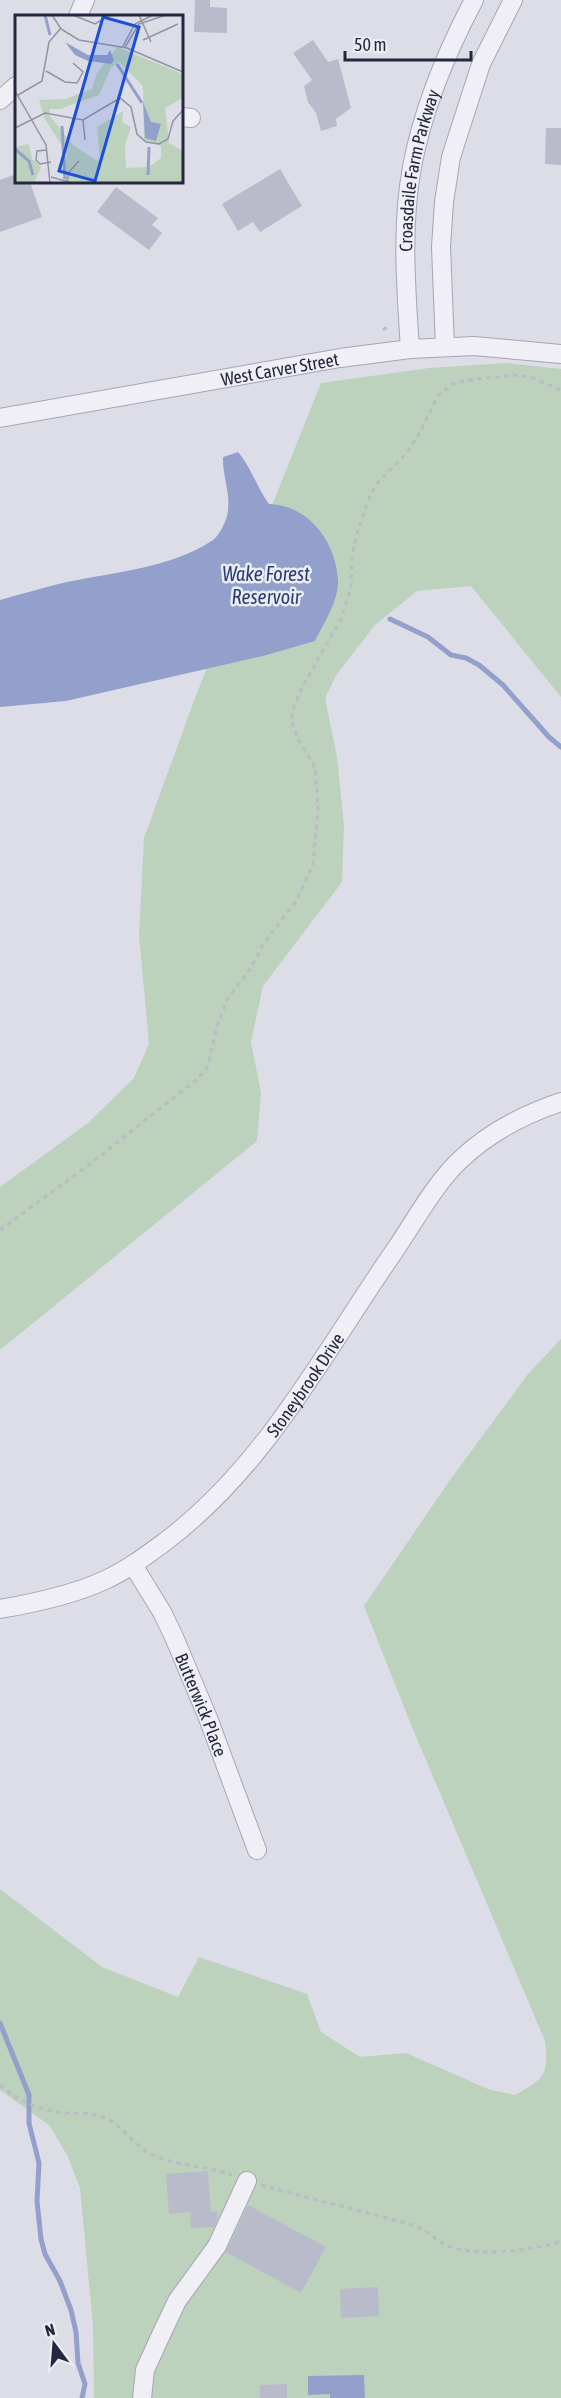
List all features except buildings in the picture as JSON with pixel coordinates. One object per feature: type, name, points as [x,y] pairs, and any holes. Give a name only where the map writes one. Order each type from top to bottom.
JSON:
[{"type":"street","points":[[78,15],[85,0]]},
{"type":"street","name":"Croasdaile Farm Parkway","points":[[410,349],[406,224],[412,166],[441,68],[474,0]]},
{"type":"street","name":"Croasdaile Farm Parkway","points":[[445,347],[441,247],[444,202],[452,157],[481,64],[513,0]]},
{"type":"street","points":[[0,100],[15,87]]},
{"type":"street","name":"West Carver Street","points":[[0,418],[340,358],[410,349],[502,347],[561,354]]},
{"type":"street","name":"Stoneybrook Drive","points":[[0,1609],[74,1592],[105,1581],[133,1565],[180,1530],[222,1492],[257,1453],[300,1396],[375,1280],[458,1162],[477,1146],[514,1122],[561,1102]]},
{"type":"street","name":"Butterwick Place","points":[[133,1565],[162,1612],[174,1637],[208,1718],[256,1850]]},
{"type":"street","points":[[142,2398],[145,2370],[177,2301],[217,2246],[247,2181]]},
{"type":"path","points":[[0,1230],[90,1164],[196,1080],[207,1068],[218,1023],[228,998],[251,968],[262,946],[297,900],[313,864],[318,809],[315,767],[298,739],[292,713],[300,691],[341,619],[351,586],[352,555],[357,533],[364,509],[378,482],[406,454],[438,396],[452,384],[516,375],[530,377],[561,390]]},
{"type":"path","points":[[0,2085],[16,2098],[51,2111],[99,2116],[109,2120],[143,2150],[154,2156],[215,2169],[247,2181],[349,2210],[415,2225],[448,2246],[481,2251],[514,2251],[561,2241]]},
{"type":"green space","points":[[506,363],[561,369],[561,697],[471,586],[417,591],[375,625],[337,674],[325,698],[337,757],[344,825],[342,882],[263,986],[251,1042],[261,1093],[257,1141],[0,1350],[0,1187],[88,1123],[134,1078],[149,1044],[139,935],[144,838],[195,698],[321,383],[429,368]]},
{"type":"green space","points":[[561,1339],[561,2398],[94,2398],[93,2326],[80,2188],[67,2155],[49,2125],[0,2090],[0,1889],[102,1967],[178,1997],[199,1957],[307,1994],[321,2032],[360,2057],[406,2053],[488,2089],[515,2095],[538,2080],[545,2069],[545,2041],[412,1727],[364,1606],[450,1480],[528,1374]]},
{"type":"water","name":"Wake Forest Reservoir","points":[[238,452],[269,504],[283,506],[308,518],[318,528],[332,552],[338,588],[330,611],[315,641],[263,656],[66,701],[0,707],[0,600],[67,582],[161,563],[213,540],[223,526],[228,508],[223,457]]},
{"type":"water","points":[[364,2375],[365,2398],[330,2398],[330,2394],[308,2395],[308,2376]]},
{"type":"waterway","points":[[390,619],[428,637],[451,655],[466,658],[479,665],[503,685],[549,737],[561,747]]},
{"type":"waterway","points":[[0,2023],[29,2095],[29,2123],[39,2163],[37,2201],[41,2239],[45,2254],[60,2281],[71,2310],[76,2332],[78,2363],[85,2384],[82,2398]]}]
